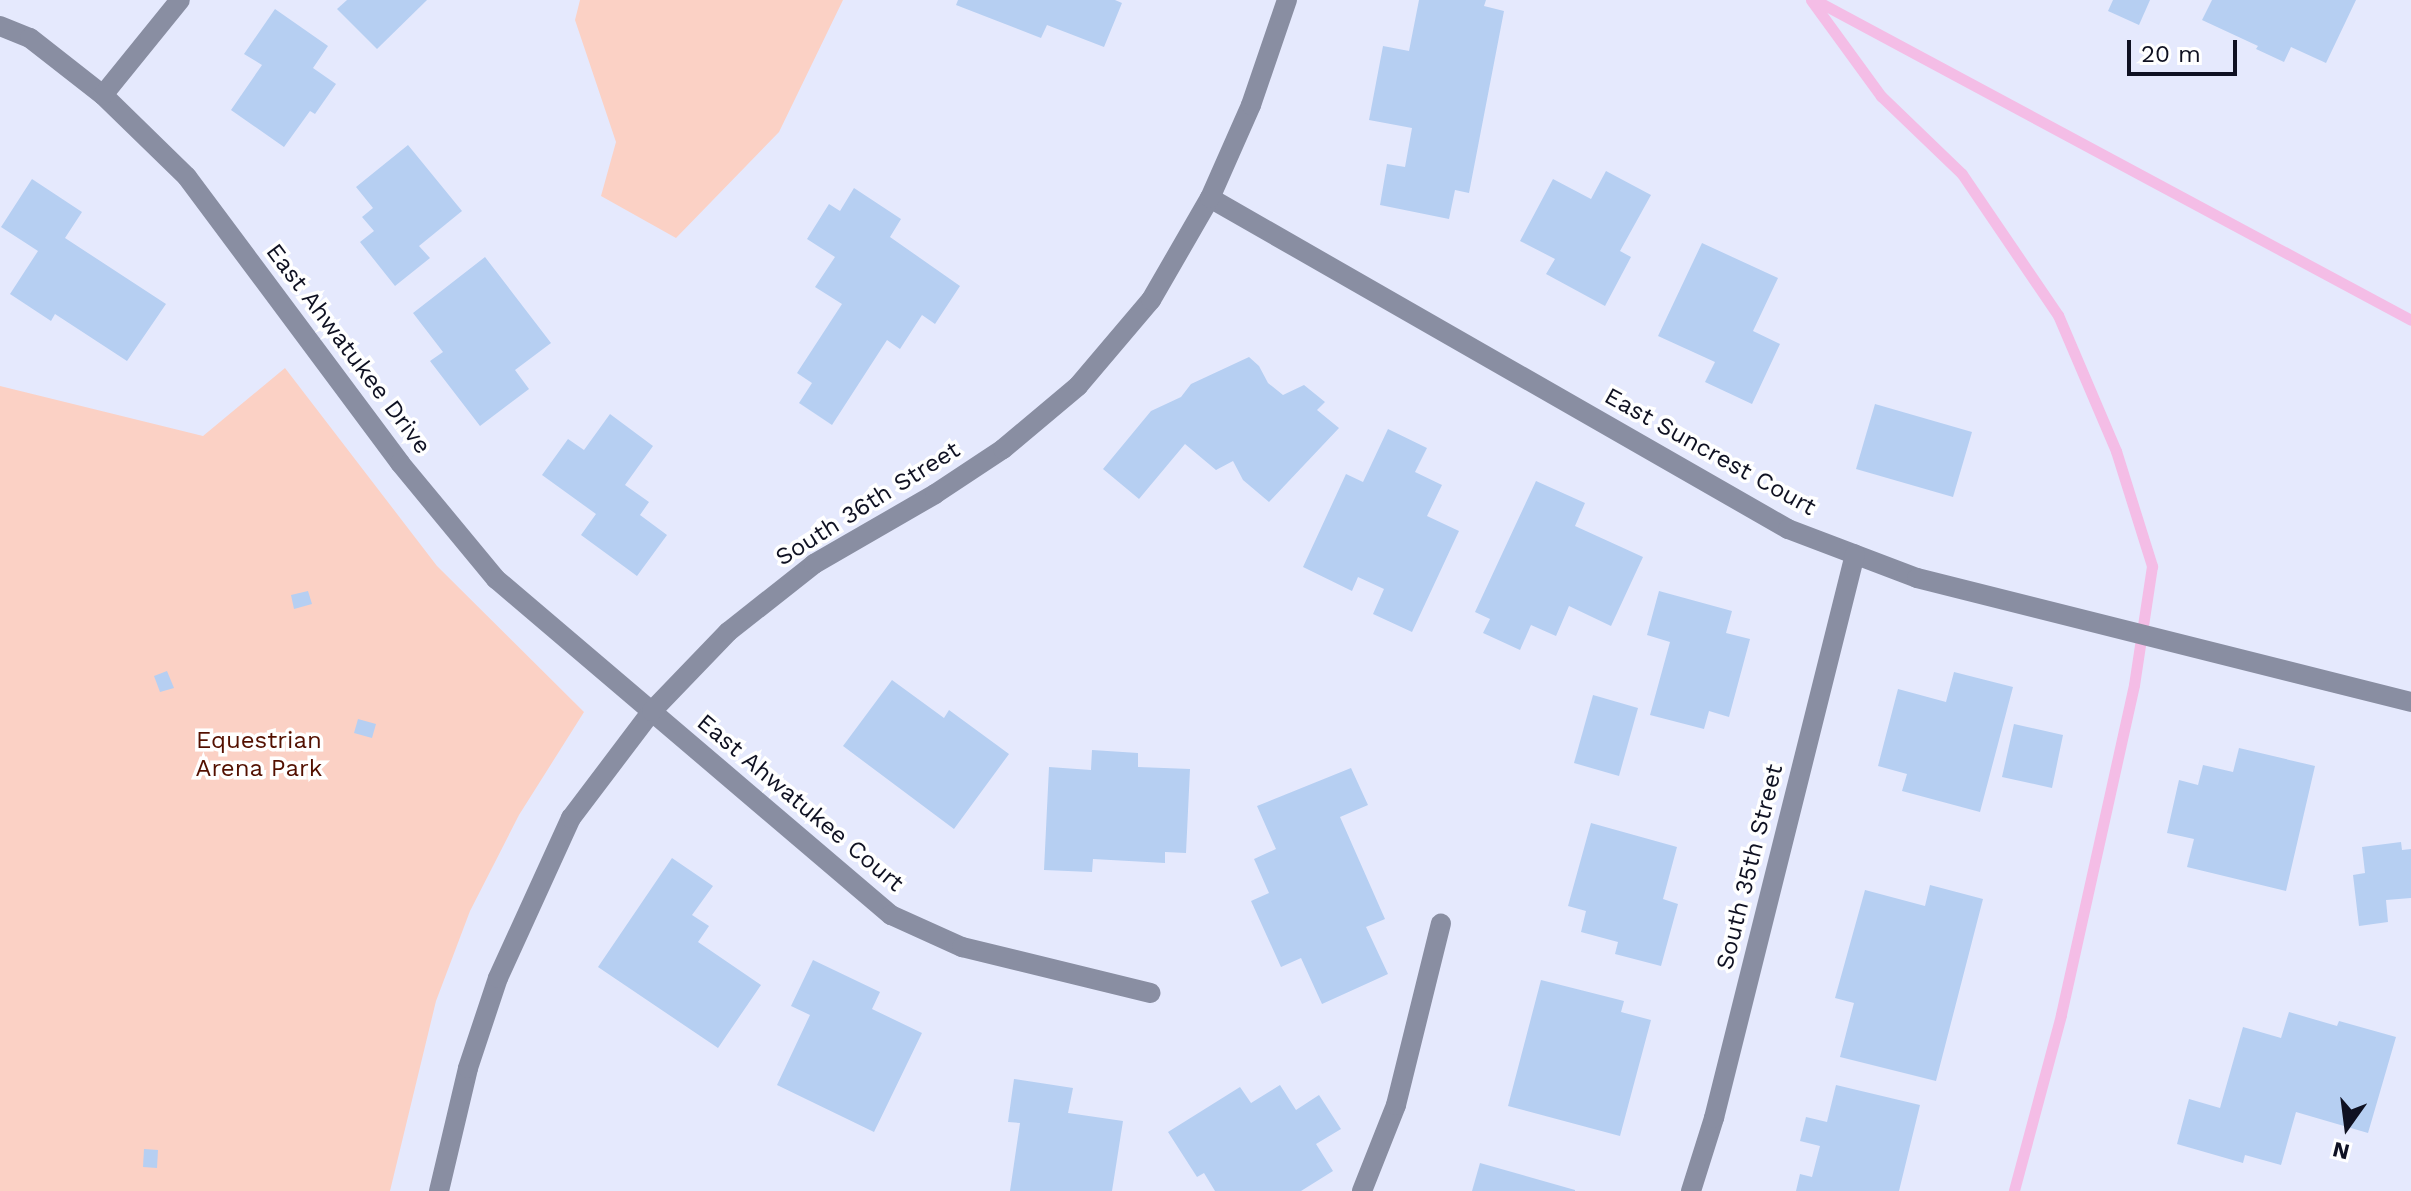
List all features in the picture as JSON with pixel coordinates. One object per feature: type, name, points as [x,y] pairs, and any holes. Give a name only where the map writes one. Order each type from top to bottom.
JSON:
[{"type":"street","points":[[103,95],[180,0]]},
{"type":"street","name":"South 36th Street","points":[[439,1191],[468,1068],[498,978],[532,897],[571,818],[652,711],[728,632],[814,564],[992,457],[1078,386],[1151,300],[1210,198],[1251,105],[1287,0]]},
{"type":"street","name":"East Ahwatukee Drive","points":[[0,26],[30,38],[103,95],[187,177],[400,463],[496,579],[652,711]]},
{"type":"street","name":"East Suncrest Court","points":[[1210,198],[1788,529],[1917,578],[2411,702]]},
{"type":"street","name":"South 35th Street","points":[[1691,1191],[1714,1118],[1855,554]]},
{"type":"street","name":"East Ahwatukee Court","points":[[652,711],[891,915],[962,947],[1150,993]]},
{"type":"street","points":[[1362,1191],[1396,1105],[1441,923]]},
{"type":"green space","points":[[580,0],[843,0],[779,132],[676,238],[601,196],[616,142],[575,20]]},
{"type":"green space","name":"Equestrian Arena Park","points":[[285,368],[437,566],[584,712],[519,815],[470,911],[436,1001],[390,1191],[0,1191],[0,386],[203,436]]},
{"type":"building","points":[[347,0],[427,0],[377,49],[337,9]]},
{"type":"building","points":[[958,0],[1115,0],[1122,3],[1104,47],[1047,25],[1041,38],[956,5]]},
{"type":"building","points":[[1419,0],[1486,0],[1484,6],[1504,11],[1469,193],[1455,190],[1449,219],[1380,205],[1387,164],[1405,167],[1412,128],[1369,120],[1383,46],[1409,51]]},
{"type":"building","points":[[2113,0],[2150,0],[2139,25],[2108,11]]},
{"type":"building","points":[[2212,0],[2356,0],[2326,63],[2291,47],[2284,62],[2202,20]]},
{"type":"building","points":[[275,9],[328,46],[313,68],[336,84],[315,114],[310,111],[284,147],[231,110],[262,65],[244,54]]},
{"type":"building","points":[[408,145],[462,211],[419,246],[430,258],[395,286],[360,242],[374,231],[362,217],[373,208],[356,187]]},
{"type":"building","points":[[1606,171],[1651,195],[1620,251],[1631,257],[1605,306],[1546,274],[1555,259],[1520,241],[1553,179],[1591,199]]},
{"type":"building","points":[[32,179],[82,212],[65,238],[166,304],[127,361],[55,314],[51,321],[10,294],[38,251],[1,227]]},
{"type":"building","points":[[854,188],[901,219],[890,237],[960,286],[935,324],[922,315],[900,349],[887,340],[832,425],[799,403],[812,383],[797,373],[842,304],[815,287],[835,257],[807,239],[829,204],[840,211]]},
{"type":"building","points":[[1702,243],[1778,278],[1753,331],[1780,344],[1752,404],[1705,382],[1715,362],[1658,336]]},
{"type":"building","points":[[485,257],[551,343],[515,370],[529,389],[480,426],[430,361],[443,352],[413,313]]},
{"type":"building","points":[[1249,357],[1259,366],[1268,383],[1283,395],[1304,385],[1325,402],[1317,410],[1339,428],[1269,502],[1243,480],[1233,461],[1216,470],[1185,444],[1139,499],[1103,469],[1151,411],[1181,397],[1191,384]]},
{"type":"building","points":[[1875,404],[1972,432],[1953,497],[1856,469]]},
{"type":"building","points":[[610,414],[653,446],[625,485],[649,502],[640,515],[667,535],[637,576],[581,535],[596,514],[542,475],[568,439],[584,450]]},
{"type":"building","points":[[1388,429],[1427,448],[1415,472],[1442,485],[1427,516],[1459,531],[1412,632],[1373,614],[1384,589],[1358,577],[1352,591],[1303,567],[1346,474],[1363,482]]},
{"type":"building","points":[[1536,481],[1585,503],[1575,526],[1643,557],[1611,626],[1569,606],[1556,636],[1531,625],[1520,650],[1483,633],[1490,619],[1475,612]]},
{"type":"building","points":[[308,591],[312,604],[294,609],[291,595]]},
{"type":"building","points":[[1659,591],[1732,611],[1726,633],[1750,639],[1729,717],[1709,711],[1704,729],[1650,715],[1670,642],[1647,635]]},
{"type":"building","points":[[167,671],[174,688],[160,692],[154,676]]},
{"type":"building","points":[[1954,672],[2013,687],[1980,812],[1902,791],[1907,774],[1878,766],[1898,689],[1946,702]]},
{"type":"building","points":[[892,680],[944,718],[949,710],[1009,754],[954,829],[843,746]]},
{"type":"building","points":[[1593,695],[1638,708],[1619,776],[1574,763]]},
{"type":"building","points":[[358,719],[376,724],[372,738],[354,733]]},
{"type":"building","points":[[2014,724],[2063,735],[2052,788],[2002,777]]},
{"type":"building","points":[[2239,748],[2315,766],[2286,891],[2187,867],[2194,839],[2167,833],[2179,780],[2198,785],[2203,765],[2233,772]]},
{"type":"building","points":[[1092,750],[1138,753],[1138,767],[1190,769],[1186,853],[1165,852],[1165,863],[1093,859],[1092,872],[1044,870],[1049,767],[1091,770]]},
{"type":"building","points":[[1351,768],[1368,805],[1340,817],[1385,919],[1366,927],[1388,974],[1322,1004],[1301,958],[1281,967],[1251,901],[1269,893],[1254,859],[1276,849],[1257,806]]},
{"type":"building","points":[[1591,823],[1677,847],[1663,899],[1678,904],[1661,966],[1615,954],[1618,942],[1581,932],[1586,911],[1568,906]]},
{"type":"building","points":[[2401,842],[2402,850],[2411,849],[2411,898],[2386,900],[2388,922],[2359,926],[2353,875],[2365,873],[2362,847]]},
{"type":"building","points":[[672,858],[713,886],[692,915],[709,926],[698,942],[761,985],[718,1048],[598,967]]},
{"type":"building","points":[[1930,885],[1983,899],[1936,1081],[1840,1057],[1854,1003],[1835,998],[1865,890],[1925,906]]},
{"type":"building","points":[[813,960],[880,992],[872,1009],[922,1033],[874,1132],[777,1085],[810,1015],[791,1006]]},
{"type":"building","points":[[1541,980],[1624,1001],[1621,1012],[1651,1020],[1620,1136],[1508,1106]]},
{"type":"building","points":[[2289,1012],[2337,1026],[2339,1021],[2396,1037],[2368,1133],[2296,1112],[2281,1165],[2245,1155],[2243,1163],[2177,1144],[2189,1099],[2220,1108],[2243,1027],[2281,1038]]},
{"type":"building","points":[[1014,1079],[1073,1088],[1068,1113],[1123,1121],[1112,1191],[1010,1191],[1020,1123],[1008,1122]]},
{"type":"building","points":[[1280,1085],[1296,1110],[1319,1095],[1341,1129],[1316,1144],[1333,1171],[1301,1191],[1215,1191],[1204,1173],[1197,1177],[1168,1132],[1240,1087],[1251,1103]]},
{"type":"building","points":[[1836,1085],[1920,1105],[1899,1191],[1796,1191],[1800,1174],[1812,1177],[1820,1146],[1800,1141],[1806,1117],[1827,1122]]},
{"type":"building","points":[[144,1149],[158,1150],[157,1168],[143,1167]]},
{"type":"building","points":[[1480,1163],[1575,1190],[1575,1191],[1472,1191]]},
{"type":"waterway","points":[[1811,0],[1881,96],[1962,174],[2058,315],[2116,451],[2152,566],[2134,685],[2061,1015],[2014,1191]]},
{"type":"waterway","points":[[1815,0],[2411,320]]}]
